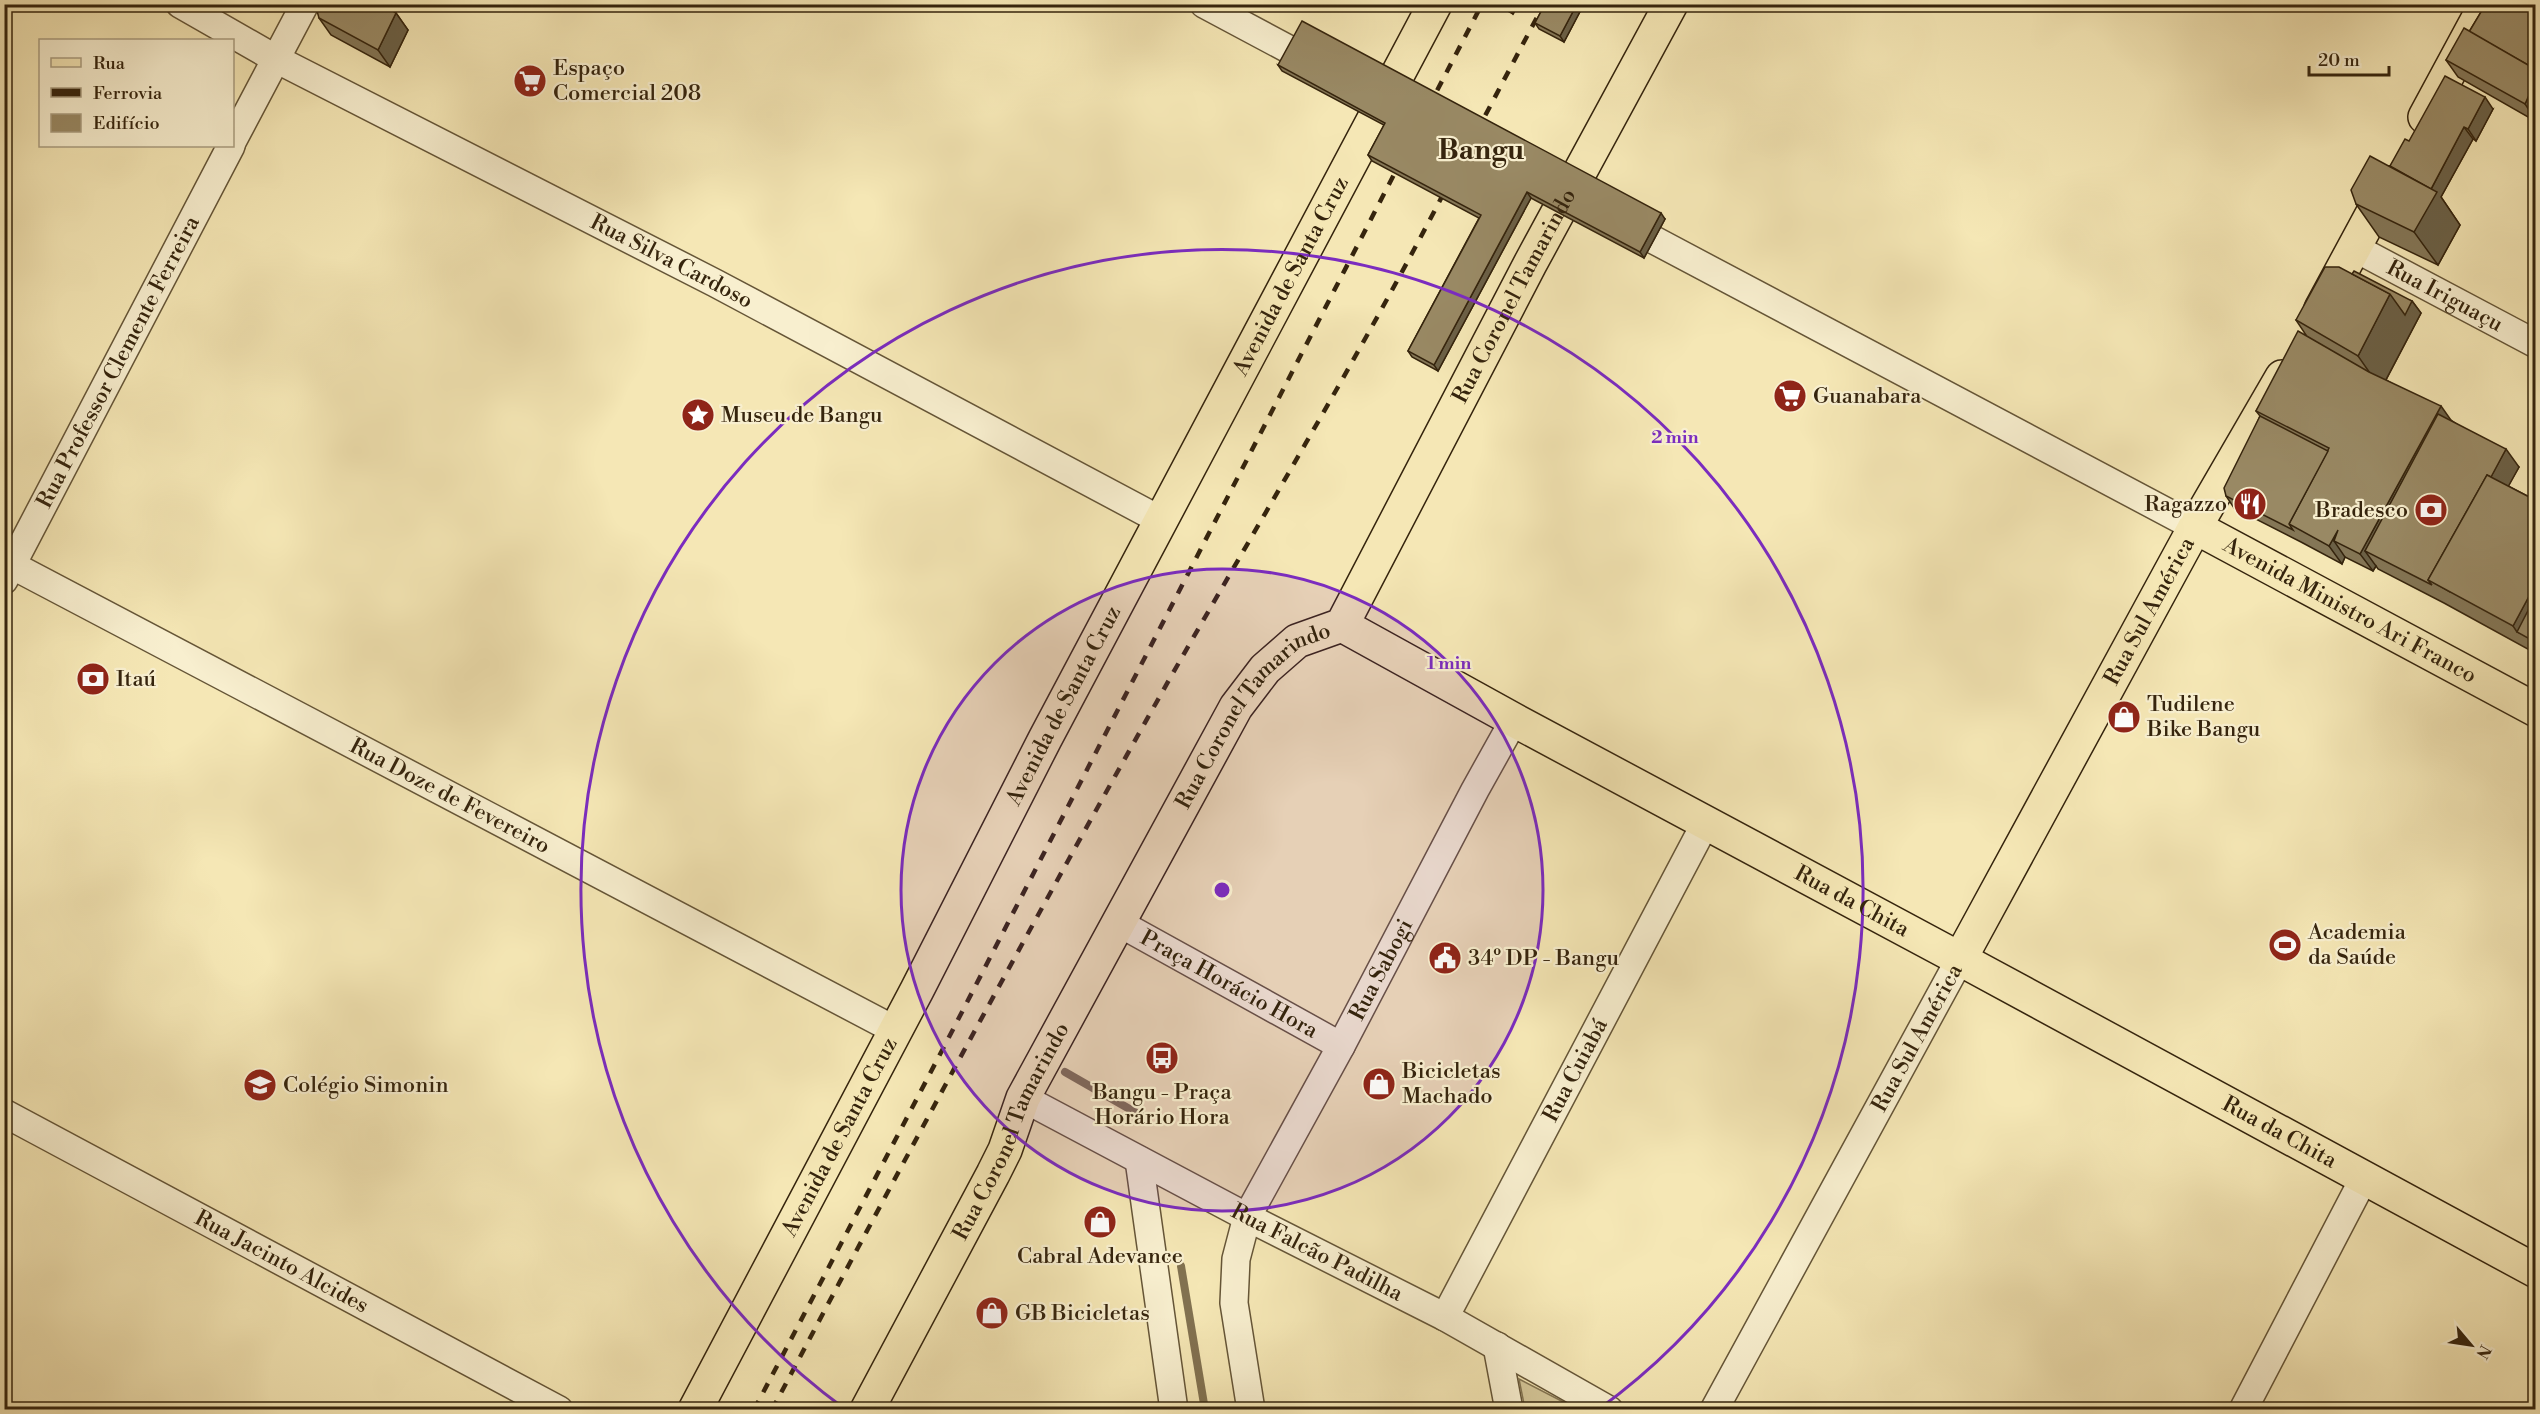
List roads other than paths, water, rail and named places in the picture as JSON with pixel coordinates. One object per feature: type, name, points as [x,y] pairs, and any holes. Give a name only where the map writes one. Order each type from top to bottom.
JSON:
[{"type":"main road","name":"Avenida de Santa Cruz","points":[[695,1410],[1045,739],[1162,521],[1365,90],[1436,4]]},
{"type":"main road","name":"Rua Coronel Tamarindo","points":[[867,1410],[1005,1150],[1023,1098],[1236,707],[1265,669],[1297,641],[1341,625],[1530,264],[1671,4]]},
{"type":"main road","name":"Rua Sul América","points":[[1960,959],[2195,527],[2301,344],[2486,4]]},
{"type":"main road","name":"Avenida Ministro Ari Franco","points":[[2195,527],[2535,710]]},
{"type":"main road","name":"Rua da Chita","points":[[1341,625],[2535,1271]]},
{"type":"street","name":"Rua Silva Cardoso","points":[[180,4],[276,59],[715,283],[1162,521]]},
{"type":"street","name":"Rua Professor Clemente Ferreira","points":[[234,140],[304,4]]},
{"type":"street","points":[[1204,4],[1365,90]]},
{"type":"street","name":"Rua Professor Clemente Ferreira","points":[[7,569],[230,147]]},
{"type":"street","name":"Avenida Ministro Ari Franco","points":[[1654,240],[2195,527]]},
{"type":"street","name":"Rua Iriguaçu","points":[[2353,247],[2535,344]]},
{"type":"street","name":"Rua Doze de Fevereiro","points":[[7,569],[895,1030]]},
{"type":"street","name":"Rua Sabogi","points":[[1251,1410],[1234,1303],[1236,1259],[1247,1217],[1341,1046],[1474,790],[1514,720]]},
{"type":"street","name":"Rua Cuiabá","points":[[1445,1317],[1706,822]]},
{"type":"street","name":"Praça Horácio Hora","points":[[1119,922],[1341,1046]]},
{"type":"street","name":"Rua Sul América","points":[[1714,1410],[1960,959]]},
{"type":"street","name":"Rua Falcão Padilha","points":[[1023,1098],[1247,1217],[1445,1317],[1609,1410]]},
{"type":"street","name":"Rua Jacinto Alcides","points":[[4,1113],[559,1410]]},
{"type":"street","points":[[1139,1160],[1174,1410]]},
{"type":"street","name":"Rua da Chita","points":[[2243,1410],[2364,1178]]},
{"type":"street","points":[[1497,1346],[1509,1410]]},
{"type":"waterway","points":[[1065,1072],[1140,1115]]},
{"type":"waterway","points":[[1181,1266],[1205,1410]]},
{"type":"railway","points":[[1428,108],[1482,4]]},
{"type":"railway","points":[[1476,133],[1544,4]]},
{"type":"railway","points":[[754,1410],[1402,159]]},
{"type":"railway","points":[[772,1410],[918,1135],[1068,861],[1347,371],[1449,183]]},
{"type":"place","name":"Espaço Comercial 208","points":[[530,81]]},
{"type":"place","name":"Guanabara","points":[[1790,396]]},
{"type":"place","name":"Museu de Bangu","points":[[698,415]]},
{"type":"place","name":"Ragazzo","points":[[2250,504]]},
{"type":"place","name":"Bradesco","points":[[2431,510]]},
{"type":"place","name":"Itaú","points":[[93,679]]},
{"type":"place","name":"Tudilene Bike Bangu","points":[[2124,717]]},
{"type":"place","name":"Academia da Saúde","points":[[2285,945]]},
{"type":"place","name":"34º DP - Bangu","points":[[1445,958]]},
{"type":"place","name":"Bangu - Praça Horário Hora","points":[[1162,1058]]},
{"type":"place","name":"Bicicletas Machado","points":[[1379,1084]]},
{"type":"place","name":"Colégio Simonin","points":[[260,1085]]},
{"type":"place","name":"Cabral Adevance","points":[[1100,1222]]},
{"type":"place","name":"GB Bicicletas","points":[[992,1313]]},
{"type":"district","name":"Bangu","points":[[1481,150]]}]
